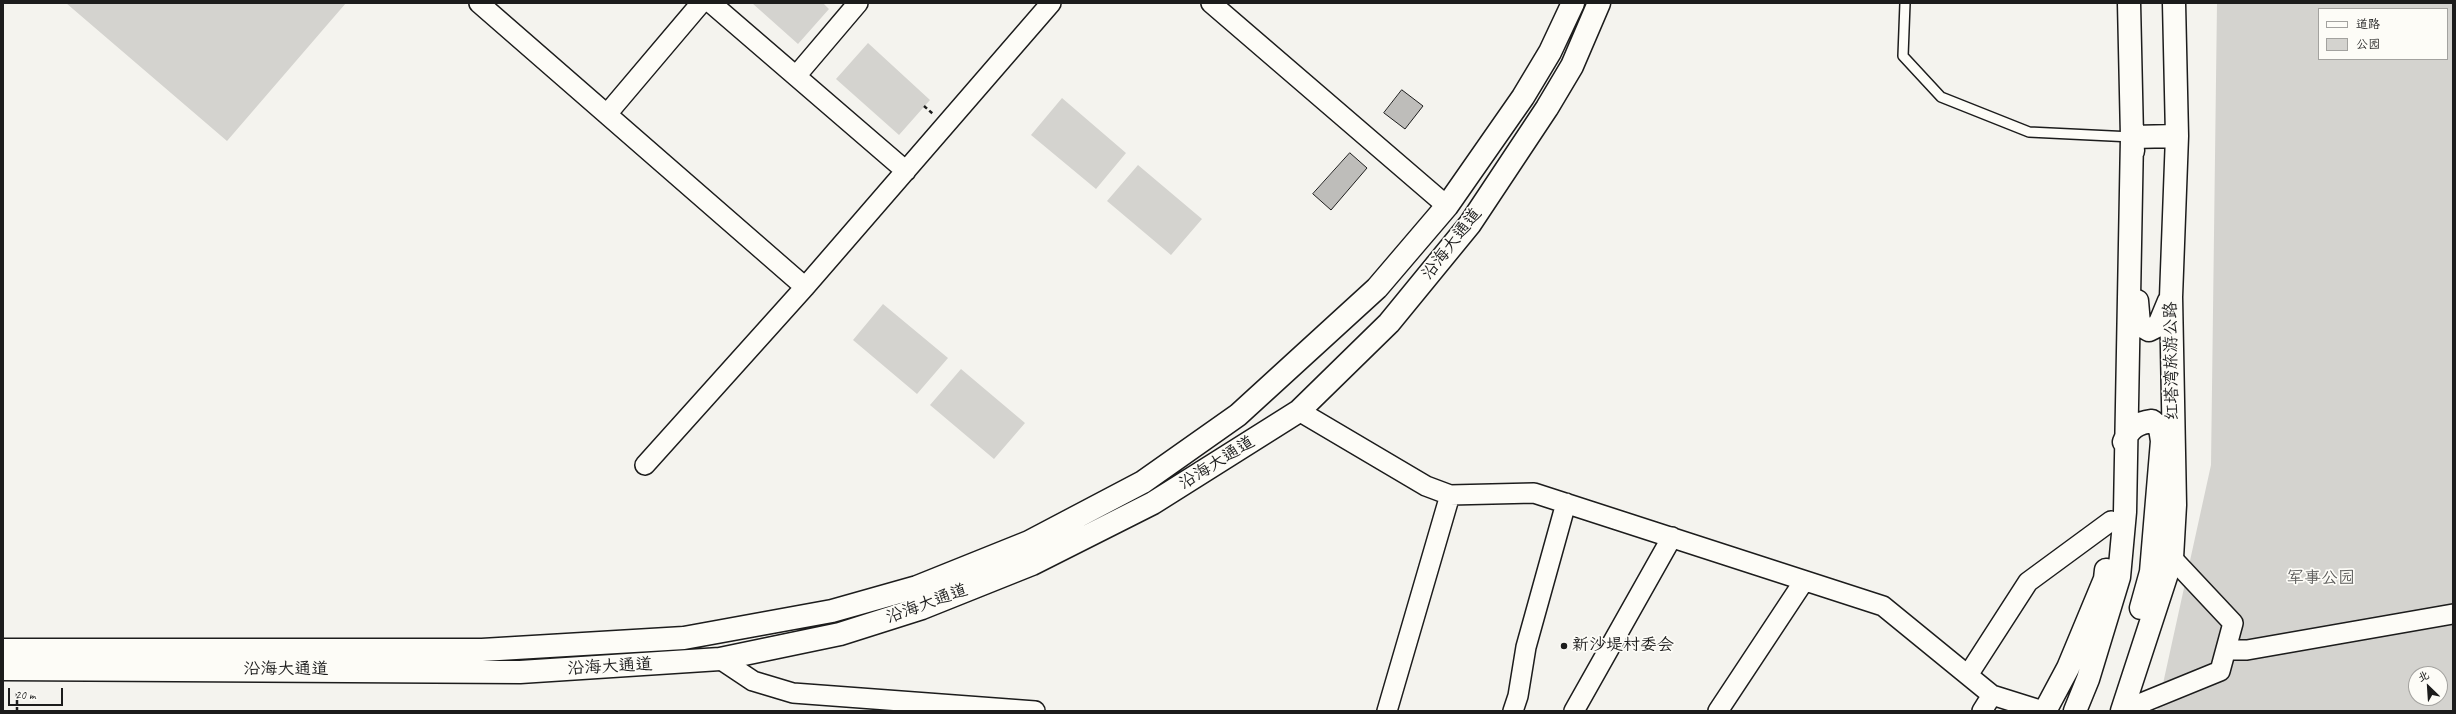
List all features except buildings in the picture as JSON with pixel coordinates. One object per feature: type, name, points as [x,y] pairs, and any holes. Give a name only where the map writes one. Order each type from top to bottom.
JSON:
[{"type":"main road","name":"沿海大通道","points":[[3,650],[482,650],[684,638],[716,634],[832,612],[917,587],[1029,542],[1143,482],[1238,415],[1377,288],[1447,206],[1523,97],[1550,52],[1573,3]]},
{"type":"main road","name":"沿海大通道","points":[[3,669],[520,672],[720,659],[840,634],[922,608],[1032,564],[1153,503],[1299,412],[1389,323],[1470,224],[1572,66],[1598,3]]},
{"type":"main road","points":[[2075,711],[2088,679],[2119,577],[2128,432],[2132,137],[2129,3]]},
{"type":"main road","name":"红塔湾旅游公路","points":[[2122,711],[2172,558],[2175,505],[2171,296],[2176,136],[2174,3]]},
{"type":"main road","points":[[2132,137],[2176,136]]},
{"type":"main road","points":[[2132,137],[2138,237],[2136,310],[2139,324],[2149,330],[2159,325],[2171,296]]},
{"type":"main road","points":[[1447,206],[1470,224]]},
{"type":"main road","points":[[2044,711],[2068,668],[2105,579],[2117,462],[2128,432],[2140,423],[2152,421],[2160,428],[2162,441],[2151,572],[2129,656],[2132,677]]},
{"type":"main road","points":[[1190,449],[1205,470]]},
{"type":"street","points":[[479,3],[805,286]]},
{"type":"street","points":[[607,114],[701,3]]},
{"type":"street","points":[[711,3],[906,171]]},
{"type":"street","points":[[796,76],[858,3]]},
{"type":"street","points":[[645,465],[805,286],[1051,3]]},
{"type":"street","points":[[1211,3],[1447,206]]},
{"type":"street","points":[[1299,412],[1426,486],[1450,495],[1534,493],[1882,606],[1992,695],[2044,711]]},
{"type":"street","points":[[1387,711],[1450,495]]},
{"type":"street","points":[[1513,711],[1518,696],[1526,647],[1566,503]]},
{"type":"street","points":[[1968,675],[2028,582],[2111,521]]},
{"type":"street","points":[[1574,711],[1672,538]]},
{"type":"street","points":[[2122,711],[2220,670],[2233,623],[2172,558]]},
{"type":"street","points":[[1718,711],[1804,581]]},
{"type":"street","points":[[2226,650],[2247,650],[2453,614]]},
{"type":"street","points":[[720,659],[753,681],[793,692],[1035,711]]},
{"type":"street","points":[[1982,711],[1992,695]]},
{"type":"lane","points":[[1905,3],[1903,56],[1941,97],[2029,132],[2132,137]]},
{"type":"green space","points":[[66,3],[346,3],[227,141]]},
{"type":"green space","points":[[752,3],[823,3],[829,9],[798,44]]},
{"type":"green space","name":"军事公园","points":[[2217,3],[2453,3],[2453,711],[2157,711],[2211,465]]},
{"type":"green space","points":[[868,43],[930,100],[899,135],[836,79]]},
{"type":"green space","points":[[1062,98],[1126,153],[1096,189],[1031,135]]},
{"type":"green space","points":[[1138,165],[1202,219],[1171,255],[1107,201]]},
{"type":"green space","points":[[883,304],[948,358],[917,394],[853,340]]},
{"type":"green space","points":[[961,369],[1025,423],[994,459],[930,405]]},
{"type":"place","name":"新沙堤村委会","points":[[1564,646]]}]
